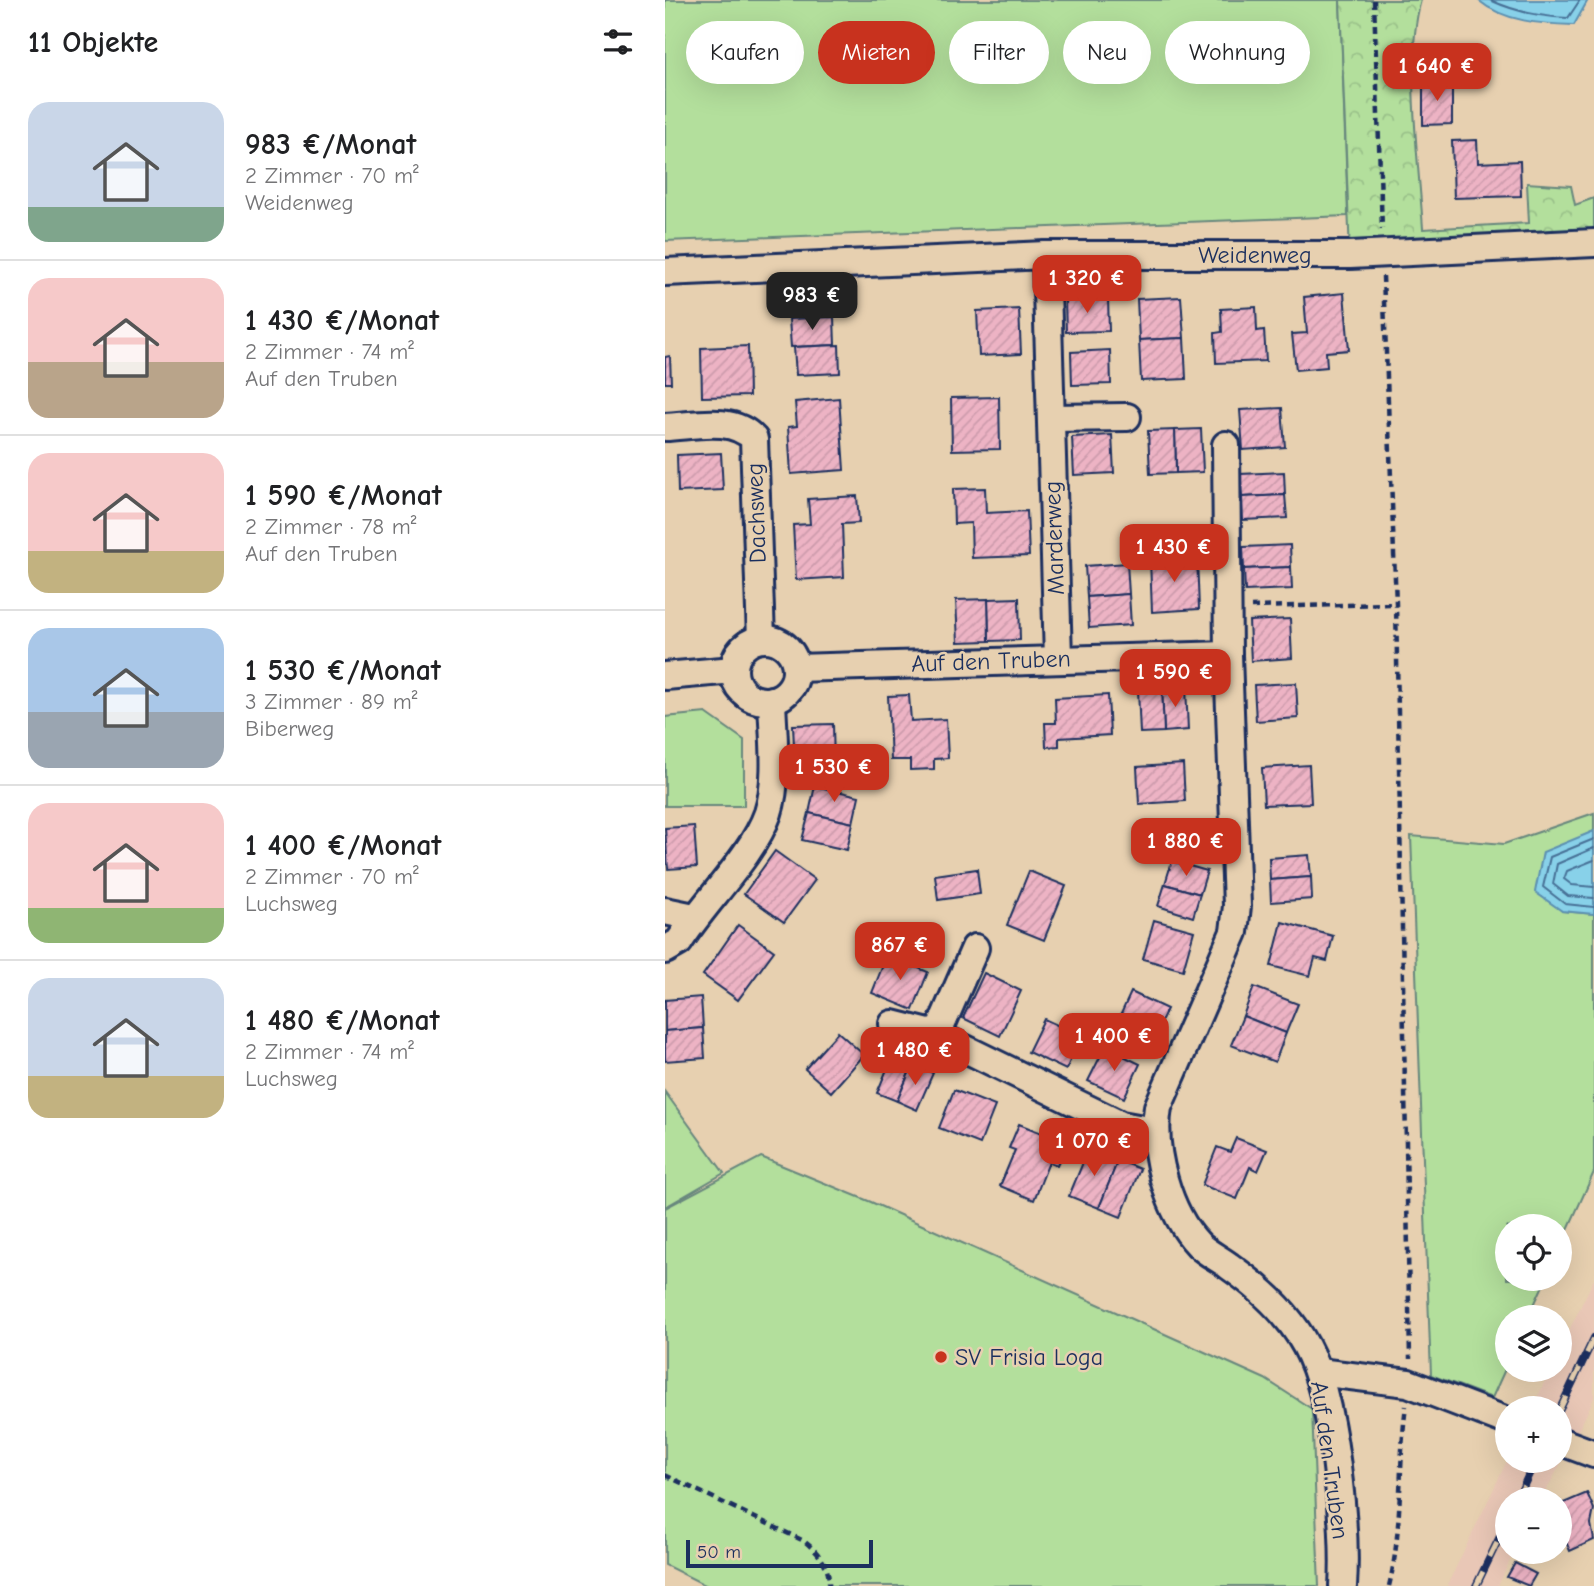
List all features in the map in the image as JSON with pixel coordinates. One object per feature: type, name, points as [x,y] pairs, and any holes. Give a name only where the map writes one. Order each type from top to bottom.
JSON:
[{"type":"street","name":"Weidenweg","points":[[665,272],[1045,256],[1380,254],[1594,243]]},
{"type":"street","name":"Marderweg","points":[[1045,256],[1058,658]]},
{"type":"street","points":[[1051,418],[1127,416]]},
{"type":"street","name":"Dachsweg","points":[[665,428],[728,424],[745,429],[754,439],[761,639]]},
{"type":"street","name":"Auf den Truben","points":[[1226,445],[1229,608],[1227,655],[1237,906],[1234,932],[1158,1107],[1154,1131],[1157,1158],[1183,1224],[1200,1246],[1255,1285],[1289,1321],[1306,1345],[1318,1372],[1340,1493],[1343,1586]]},
{"type":"street","points":[[761,639],[774,640],[785,646],[793,656],[796,668],[790,688],[772,700],[758,700],[745,694],[737,683],[734,670],[741,649],[761,639]]},
{"type":"street","name":"Auf den Truben","points":[[796,668],[1227,655]]},
{"type":"street","points":[[665,676],[734,670]]},
{"type":"street","points":[[665,950],[679,942],[694,917],[758,834],[768,813],[773,768],[772,700]]},
{"type":"street","points":[[665,911],[694,917]]},
{"type":"street","points":[[937,1035],[975,948]]},
{"type":"street","points":[[893,1024],[937,1035],[1121,1125],[1154,1131]]},
{"type":"street","points":[[1318,1372],[1408,1383],[1495,1416]]},
{"type":"street","points":[[1572,1446],[1594,1454]]},
{"type":"path","points":[[1374,0],[1383,219],[1380,254],[1385,284],[1396,604],[1408,1383],[1400,1454],[1394,1565],[1389,1586]]},
{"type":"path","points":[[1229,608],[1396,604]]},
{"type":"path","points":[[665,1475],[804,1541],[818,1553],[825,1564],[829,1586]]},
{"type":"shaded area","points":[[1594,1279],[1594,1398],[1572,1443],[1572,1396],[1538,1396],[1544,1382],[1572,1382],[1572,1324]]},
{"type":"shaded area","points":[[1501,1473],[1556,1473],[1548,1487],[1495,1487],[1495,1564],[1508,1564],[1498,1586],[1447,1586]]},
{"type":"green space","points":[[665,0],[1340,0],[1348,216],[665,241]]},
{"type":"green space","points":[[1340,0],[1421,0],[1416,25],[1413,82],[1423,229],[1529,223],[1527,183],[1571,186],[1575,205],[1594,198],[1594,243],[1350,255]]},
{"type":"green space","points":[[706,713],[744,740],[744,806],[665,806],[665,717]]},
{"type":"green space","points":[[1594,813],[1594,831],[1573,841],[1562,911],[1594,914],[1594,1172],[1572,1220],[1572,1214],[1495,1214],[1495,1291],[1540,1291],[1534,1305],[1495,1305],[1495,1382],[1499,1382],[1492,1398],[1431,1375],[1411,836],[1504,844]]},
{"type":"green space","points":[[665,1092],[724,1173],[667,1206],[665,1206]]},
{"type":"green space","name":"SV Frisia Loga","points":[[761,1157],[871,1202],[1265,1379],[1312,1409],[1319,1586],[707,1586],[665,1565],[665,1208]]},
{"type":"water","points":[[1478,0],[1588,0],[1574,25],[1511,17]]},
{"type":"water","points":[[1594,831],[1594,914],[1562,911],[1535,892],[1543,852]]},
{"type":"building","points":[[1423,82],[1452,82],[1452,124],[1423,125]]},
{"type":"building","points":[[1477,140],[1478,163],[1520,161],[1521,196],[1454,198],[1452,141]]},
{"type":"building","points":[[1344,293],[1349,350],[1326,352],[1327,367],[1296,370],[1292,334],[1307,333],[1304,297]]},
{"type":"building","points":[[1181,297],[1184,338],[1139,340],[1137,299]]},
{"type":"building","points":[[1108,298],[1109,331],[1066,332],[1065,300]]},
{"type":"building","points":[[1256,307],[1257,331],[1264,330],[1266,361],[1216,363],[1215,333],[1222,332],[1221,309]]},
{"type":"building","points":[[1019,309],[1021,354],[979,356],[977,311]]},
{"type":"building","points":[[834,317],[835,345],[791,347],[789,319]]},
{"type":"building","points":[[1184,338],[1186,379],[1141,381],[1139,340]]},
{"type":"building","points":[[839,345],[840,373],[796,375],[794,347]]},
{"type":"building","points":[[748,346],[749,396],[702,397],[701,348]]},
{"type":"building","points":[[1110,350],[1111,384],[1072,385],[1071,352]]},
{"type":"building","points":[[670,356],[671,383],[665,383],[665,357]]},
{"type":"building","points":[[999,397],[1000,449],[952,450],[951,398]]},
{"type":"building","points":[[839,398],[844,470],[791,474],[788,427],[797,426],[795,402]]},
{"type":"building","points":[[1282,408],[1285,447],[1243,450],[1240,410]]},
{"type":"building","points":[[1201,429],[1203,472],[1176,473],[1175,430]]},
{"type":"building","points":[[1175,430],[1176,473],[1150,474],[1148,431]]},
{"type":"building","points":[[1112,435],[1114,473],[1074,475],[1072,437]]},
{"type":"building","points":[[721,453],[723,490],[678,492],[677,455]]},
{"type":"building","points":[[1284,472],[1285,495],[1242,497],[1240,474]]},
{"type":"building","points":[[985,488],[986,513],[1027,511],[1029,556],[972,558],[971,523],[954,524],[953,489]]},
{"type":"building","points":[[1285,495],[1287,518],[1243,520],[1242,497]]},
{"type":"building","points":[[857,496],[859,523],[842,524],[844,577],[796,580],[793,525],[810,524],[808,499]]},
{"type":"building","points":[[1290,545],[1291,567],[1244,569],[1243,547]]},
{"type":"building","points":[[1197,557],[1199,609],[1152,612],[1150,559]]},
{"type":"building","points":[[1127,563],[1129,594],[1087,597],[1085,566]]},
{"type":"building","points":[[1291,567],[1292,589],[1245,591],[1244,569]]},
{"type":"building","points":[[1129,594],[1131,625],[1089,628],[1087,597]]},
{"type":"building","points":[[1019,598],[1020,640],[989,641],[988,599]]},
{"type":"building","points":[[988,599],[989,641],[958,642],[956,600]]},
{"type":"building","points":[[1290,619],[1292,658],[1251,661],[1249,621]]},
{"type":"building","points":[[1296,683],[1298,718],[1256,721],[1254,685]]},
{"type":"building","points":[[1186,687],[1188,730],[1164,732],[1162,688]]},
{"type":"building","points":[[1162,688],[1164,732],[1140,733],[1138,690]]},
{"type":"building","points":[[909,695],[911,721],[946,719],[948,758],[934,759],[934,769],[910,770],[910,760],[891,760],[888,696]]},
{"type":"building","points":[[1108,695],[1110,735],[1059,738],[1059,746],[1046,747],[1045,723],[1056,723],[1055,698]]},
{"type":"building","points":[[833,724],[834,765],[795,766],[793,725]]},
{"type":"building","points":[[1183,764],[1185,801],[1139,804],[1137,767]]},
{"type":"building","points":[[1309,765],[1311,803],[1264,805],[1262,768]]},
{"type":"building","points":[[815,786],[859,796],[853,823],[809,813]]},
{"type":"building","points":[[809,813],[853,823],[847,850],[802,840]]},
{"type":"building","points":[[694,826],[697,867],[668,869],[665,828]]},
{"type":"building","points":[[775,851],[815,880],[784,922],[744,894]]},
{"type":"building","points":[[1309,855],[1311,877],[1270,880],[1269,858]]},
{"type":"building","points":[[1172,861],[1207,871],[1200,894],[1165,884]]},
{"type":"building","points":[[977,869],[980,894],[938,900],[935,875]]},
{"type":"building","points":[[1029,871],[1066,886],[1044,940],[1007,925]]},
{"type":"building","points":[[1311,877],[1312,899],[1271,902],[1270,880]]},
{"type":"building","points":[[1165,884],[1200,894],[1193,917],[1158,906]]},
{"type":"building","points":[[1154,920],[1194,931],[1183,970],[1143,959]]},
{"type":"building","points":[[1282,922],[1333,936],[1327,961],[1315,958],[1310,976],[1271,966]]},
{"type":"building","points":[[738,925],[774,951],[738,1000],[703,975]]},
{"type":"building","points":[[887,955],[928,972],[913,1010],[872,993]]},
{"type":"building","points":[[984,973],[1021,991],[1000,1036],[963,1018]]},
{"type":"building","points":[[1254,987],[1298,1004],[1286,1033],[1243,1016]]},
{"type":"building","points":[[1131,992],[1167,1009],[1150,1044],[1115,1027]]},
{"type":"building","points":[[701,997],[703,1028],[665,1031],[665,1000]]},
{"type":"building","points":[[1243,1016],[1286,1033],[1275,1062],[1231,1045]]},
{"type":"building","points":[[1044,1019],[1081,1036],[1066,1070],[1028,1052]]},
{"type":"building","points":[[703,1028],[705,1058],[665,1061],[665,1031]]},
{"type":"building","points":[[838,1032],[864,1055],[831,1092],[805,1069]]},
{"type":"building","points":[[1105,1047],[1140,1064],[1124,1098],[1088,1081]]},
{"type":"building","points":[[893,1055],[913,1064],[897,1101],[877,1093]]},
{"type":"building","points":[[913,1064],[933,1073],[917,1110],[897,1101]]},
{"type":"building","points":[[954,1090],[995,1106],[980,1144],[939,1128]]},
{"type":"building","points":[[1019,1124],[1067,1143],[1057,1165],[1049,1162],[1034,1200],[1000,1186],[1015,1150],[1009,1148]]},
{"type":"building","points":[[1236,1138],[1267,1150],[1258,1171],[1250,1167],[1237,1199],[1202,1185],[1217,1147],[1230,1152]]},
{"type":"building","points":[[1089,1148],[1118,1160],[1099,1208],[1069,1196]]},
{"type":"building","points":[[1118,1160],[1140,1169],[1121,1217],[1099,1208]]},
{"type":"building","points":[[1587,1493],[1594,1509],[1591,1524],[1594,1540],[1572,1550],[1572,1499]]},
{"type":"building","points":[[1514,1564],[1536,1574],[1529,1586],[1507,1577]]},
{"type":"railway","points":[[1566,1396],[1594,1338]]},
{"type":"railway","points":[[1523,1487],[1529,1473]]},
{"type":"railway","points":[[1476,1586],[1495,1547]]},
{"type":"place","name":"SV Frisia Loga","points":[[941,1357]]}]
